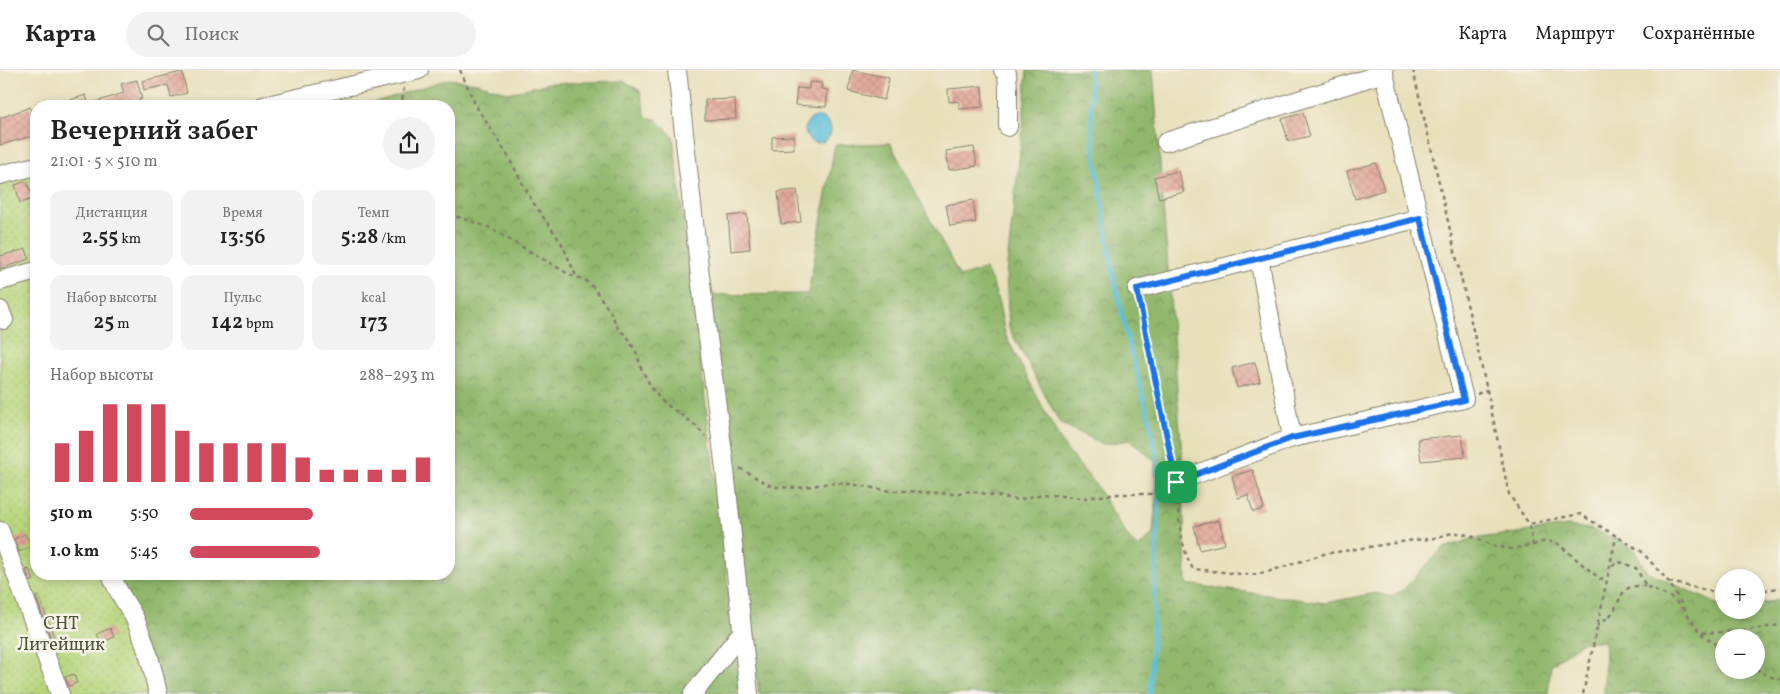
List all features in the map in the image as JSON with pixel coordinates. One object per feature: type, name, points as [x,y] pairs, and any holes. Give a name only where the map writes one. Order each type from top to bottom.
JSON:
[{"type":"street","points":[[292,100],[419,70]]},
{"type":"street","points":[[677,70],[700,276],[724,461],[749,694]]},
{"type":"street","points":[[1003,70],[1007,73],[1008,127]]},
{"type":"street","points":[[1166,142],[1384,71],[1464,400],[1292,438],[1176,482]]},
{"type":"street","points":[[0,175],[30,168]]},
{"type":"street","points":[[1137,289],[1420,218]]},
{"type":"street","points":[[1259,258],[1292,438]]},
{"type":"street","points":[[0,281],[30,273]]},
{"type":"street","points":[[0,532],[60,694]]},
{"type":"street","points":[[113,580],[118,594],[134,618],[152,664],[158,694]]},
{"type":"street","points":[[693,694],[742,632]]},
{"type":"path","points":[[460,70],[476,106],[508,156],[532,201],[562,244],[576,276]]},
{"type":"path","points":[[1413,70],[1487,390],[1509,494],[1529,524],[1533,545]]},
{"type":"path","points":[[455,216],[488,227],[576,276],[584,278],[594,288],[611,313],[618,328],[628,338],[652,389],[661,400],[696,426],[707,438]]},
{"type":"path","points":[[1137,289],[1176,482],[1182,537],[1188,561],[1193,569],[1251,575],[1267,572],[1324,554],[1430,539],[1452,533],[1467,535],[1491,545],[1511,549],[1546,541],[1557,543],[1600,579],[1604,580],[1608,577]]},
{"type":"path","points":[[724,461],[737,466],[769,485],[777,487],[798,488],[831,483],[850,484],[891,491],[953,494],[971,491],[1018,500],[1042,494],[1083,498],[1118,494],[1152,494],[1176,482]]},
{"type":"path","points":[[1529,524],[1580,514],[1641,552],[1669,582],[1700,633],[1715,644]]},
{"type":"path","points":[[1583,694],[1616,538]]},
{"type":"path","points":[[1611,567],[1615,563],[1621,562],[1636,568],[1646,586]]},
{"type":"path","points":[[1669,582],[1715,592]]},
{"type":"path","points":[[1596,627],[1612,614],[1623,591],[1633,586],[1646,586],[1674,599],[1689,617]]},
{"type":"path","points":[[1765,590],[1780,588]]},
{"type":"path","points":[[1700,633],[1742,631],[1780,625]]},
{"type":"path","points":[[1765,674],[1780,680]]},
{"type":"green space","points":[[1027,70],[1153,70],[1182,456],[1186,584],[1325,603],[1376,593],[1391,597],[1404,589],[1443,548],[1472,539],[1568,526],[1589,529],[1603,533],[1633,548],[1646,571],[1715,603],[1715,619],[1765,619],[1765,602],[1780,600],[1780,694],[1604,694],[1605,641],[1582,642],[1551,665],[1548,694],[759,694],[710,295],[808,294],[835,145],[890,143],[960,277],[985,269],[992,281],[1005,334],[1065,448],[1095,484],[1128,537],[1138,548],[1153,534],[1156,496],[1155,461],[1130,440],[1103,444],[1060,423],[1009,328],[1006,274],[1023,125]]},
{"type":"green space","points":[[449,79],[477,83],[509,93],[549,83],[624,81],[640,91],[646,117],[656,119],[673,136],[741,694],[160,694],[114,580],[455,580],[455,100],[382,100]]},
{"type":"green space","name":"СНТ Литейщик","points":[[30,175],[30,580],[124,580],[165,694],[0,694],[0,183]]},
{"type":"water","points":[[818,117],[827,121],[831,130],[827,139],[818,143],[809,139],[805,130],[809,121]]},
{"type":"building","points":[[853,70],[889,78],[884,100],[848,91]]},
{"type":"building","points":[[182,72],[187,93],[171,97],[168,85],[144,90],[142,81]]},
{"type":"building","points":[[137,80],[142,99],[102,100],[124,93],[121,84]]},
{"type":"building","points":[[809,82],[822,83],[821,89],[828,90],[826,107],[795,105],[797,88],[809,89]]},
{"type":"building","points":[[982,86],[983,107],[959,109],[959,101],[949,102],[948,89]]},
{"type":"building","points":[[86,95],[87,100],[70,100]]},
{"type":"building","points":[[735,99],[736,119],[705,120],[705,100]]},
{"type":"building","points":[[30,107],[30,137],[0,145],[0,118]]},
{"type":"building","points":[[1303,113],[1310,136],[1288,141],[1282,119]]},
{"type":"building","points":[[794,136],[794,149],[772,150],[772,137]]},
{"type":"building","points":[[974,147],[977,166],[949,170],[946,151]]},
{"type":"building","points":[[1376,163],[1384,190],[1355,199],[1347,171]]},
{"type":"building","points":[[1178,171],[1184,192],[1159,198],[1154,177]]},
{"type":"building","points":[[27,181],[30,190],[30,200],[20,203],[15,185]]},
{"type":"building","points":[[797,190],[801,222],[781,224],[778,192]]},
{"type":"building","points":[[973,200],[976,222],[950,226],[946,205]]},
{"type":"building","points":[[747,214],[750,249],[731,251],[728,216]]},
{"type":"building","points":[[26,249],[29,259],[0,269],[0,256]]},
{"type":"building","points":[[1255,362],[1260,382],[1237,388],[1232,368]]},
{"type":"building","points":[[1462,435],[1465,457],[1421,461],[1418,439]]},
{"type":"building","points":[[1253,470],[1264,509],[1253,512],[1248,495],[1238,498],[1232,476]]},
{"type":"building","points":[[1219,520],[1225,544],[1200,550],[1194,526]]},
{"type":"building","points":[[25,534],[30,546],[19,552],[14,539]]},
{"type":"building","points":[[29,569],[30,571],[30,580],[34,580],[30,582],[26,570]]},
{"type":"building","points":[[39,596],[54,637],[51,639],[36,597]]},
{"type":"building","points":[[110,628],[114,637],[101,643],[97,634]]},
{"type":"building","points":[[74,674],[77,683],[69,686],[65,677]]},
{"type":"waterway","points":[[1090,70],[1092,133],[1113,274],[1157,457],[1159,496],[1150,694]]},
{"type":"route","points":[[1420,218],[1464,400],[1292,438],[1176,482],[1137,289],[1420,218]]}]
